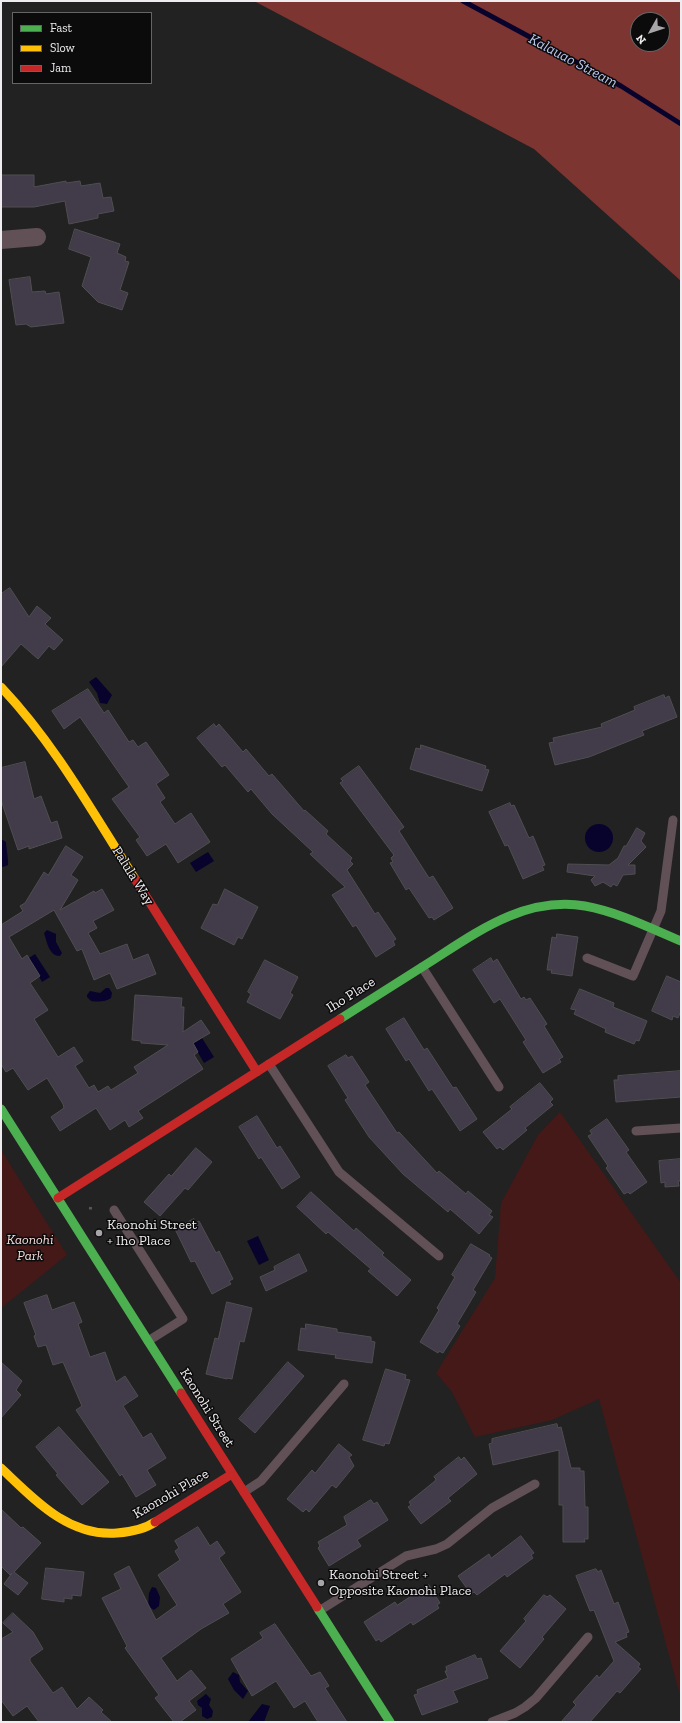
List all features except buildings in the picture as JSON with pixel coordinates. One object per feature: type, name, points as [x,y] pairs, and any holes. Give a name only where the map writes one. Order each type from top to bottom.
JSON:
[{"type":"street","points":[[1,240],[37,237]]},
{"type":"street","name":"Palula Way","points":[[1,687],[16,703],[51,747],[257,1072]]},
{"type":"street","name":"Iho Place","points":[[58,1198],[422,967],[502,918],[536,907],[552,904],[584,905],[622,916],[681,941]]},
{"type":"street","name":"Kaonohi Street","points":[[1,1109],[390,1722]]},
{"type":"street","name":"Kaonohi Place","points":[[1,1468],[44,1508],[65,1523],[82,1531],[108,1534],[136,1531],[151,1525],[232,1474]]},
{"type":"lane","points":[[587,958],[633,976],[661,911],[673,820]]},
{"type":"lane","points":[[422,967],[499,1087]]},
{"type":"lane","points":[[270,1064],[339,1172],[439,1256]]},
{"type":"lane","points":[[636,1131],[681,1128]]},
{"type":"lane","points":[[114,1210],[183,1319],[148,1341]]},
{"type":"lane","points":[[244,1492],[261,1481],[344,1384]]},
{"type":"lane","points":[[319,1611],[406,1556],[417,1552],[436,1549],[447,1544],[492,1508],[535,1484]]},
{"type":"lane","points":[[492,1722],[515,1713],[536,1698],[588,1638]]},
{"type":"path","points":[[89,1208],[94,1209]]},
{"type":"green space","points":[[560,1112],[681,1283],[681,1699],[599,1399],[552,1420],[475,1437],[452,1392],[436,1373],[495,1278],[501,1203],[538,1135]]},
{"type":"green space","name":"Kaonohi Park","points":[[1,1150],[67,1255],[1,1308]]},
{"type":"shaded area","points":[[254,1],[681,1],[681,281],[534,149]]},
{"type":"shaded area","points":[[96,677],[112,695],[107,704],[100,703],[97,693],[89,682]]},
{"type":"shaded area","points":[[599,824],[605,825],[609,828],[612,832],[612,844],[609,848],[605,851],[599,852],[593,851],[589,848],[586,844],[585,838],[586,832],[589,828],[593,825]]},
{"type":"shaded area","points":[[1,839],[6,842],[8,861],[8,865],[3,867],[1,866]]},
{"type":"shaded area","points":[[208,852],[214,861],[196,872],[190,863]]},
{"type":"shaded area","points":[[47,930],[56,934],[56,942],[62,953],[60,956],[53,954],[49,948],[44,933]]},
{"type":"shaded area","points":[[35,954],[50,977],[42,982],[29,958]]},
{"type":"shaded area","points":[[106,988],[109,988],[112,993],[111,998],[109,999],[102,1001],[91,1001],[87,997],[90,991],[100,993]]},
{"type":"shaded area","points":[[202,1038],[214,1057],[204,1063],[193,1044]]},
{"type":"shaded area","points":[[258,1236],[269,1260],[259,1265],[247,1241]]},
{"type":"shaded area","points":[[152,1587],[156,1588],[160,1597],[159,1606],[154,1610],[148,1606],[149,1593]]},
{"type":"shaded area","points":[[233,1672],[239,1675],[240,1682],[248,1691],[243,1699],[234,1690],[228,1679]]},
{"type":"shaded area","points":[[206,1694],[211,1699],[209,1705],[213,1711],[212,1717],[207,1719],[202,1716],[202,1708],[198,1705],[197,1701]]},
{"type":"shaded area","points":[[262,1704],[270,1706],[264,1722],[248,1722]]},
{"type":"waterway","name":"Kalauao Stream","points":[[463,1],[621,86],[681,124]]},
{"type":"traffic: fast","points":[[340,1019],[484,928],[522,911],[542,906],[563,904],[585,906],[610,912],[681,941]]},
{"type":"traffic: fast","points":[[1,1109],[181,1393]]},
{"type":"traffic: fast","points":[[317,1607],[390,1722]]},
{"type":"traffic: slow","points":[[1,687],[21,709],[56,755],[135,879]]},
{"type":"traffic: slow","points":[[1,1468],[26,1492],[53,1514],[83,1529],[99,1533],[117,1533],[137,1530],[147,1527],[155,1522]]},
{"type":"traffic: jam","points":[[135,879],[257,1072]]},
{"type":"traffic: jam","points":[[58,1198],[340,1019]]},
{"type":"traffic: jam","points":[[181,1393],[317,1607]]},
{"type":"traffic: jam","points":[[155,1522],[232,1474]]},
{"type":"place","name":"Kaonohi Street + Iho Place","points":[[99,1233]]},
{"type":"place","name":"Kaonohi Street + Opposite Kaonohi Place","points":[[321,1583]]}]
